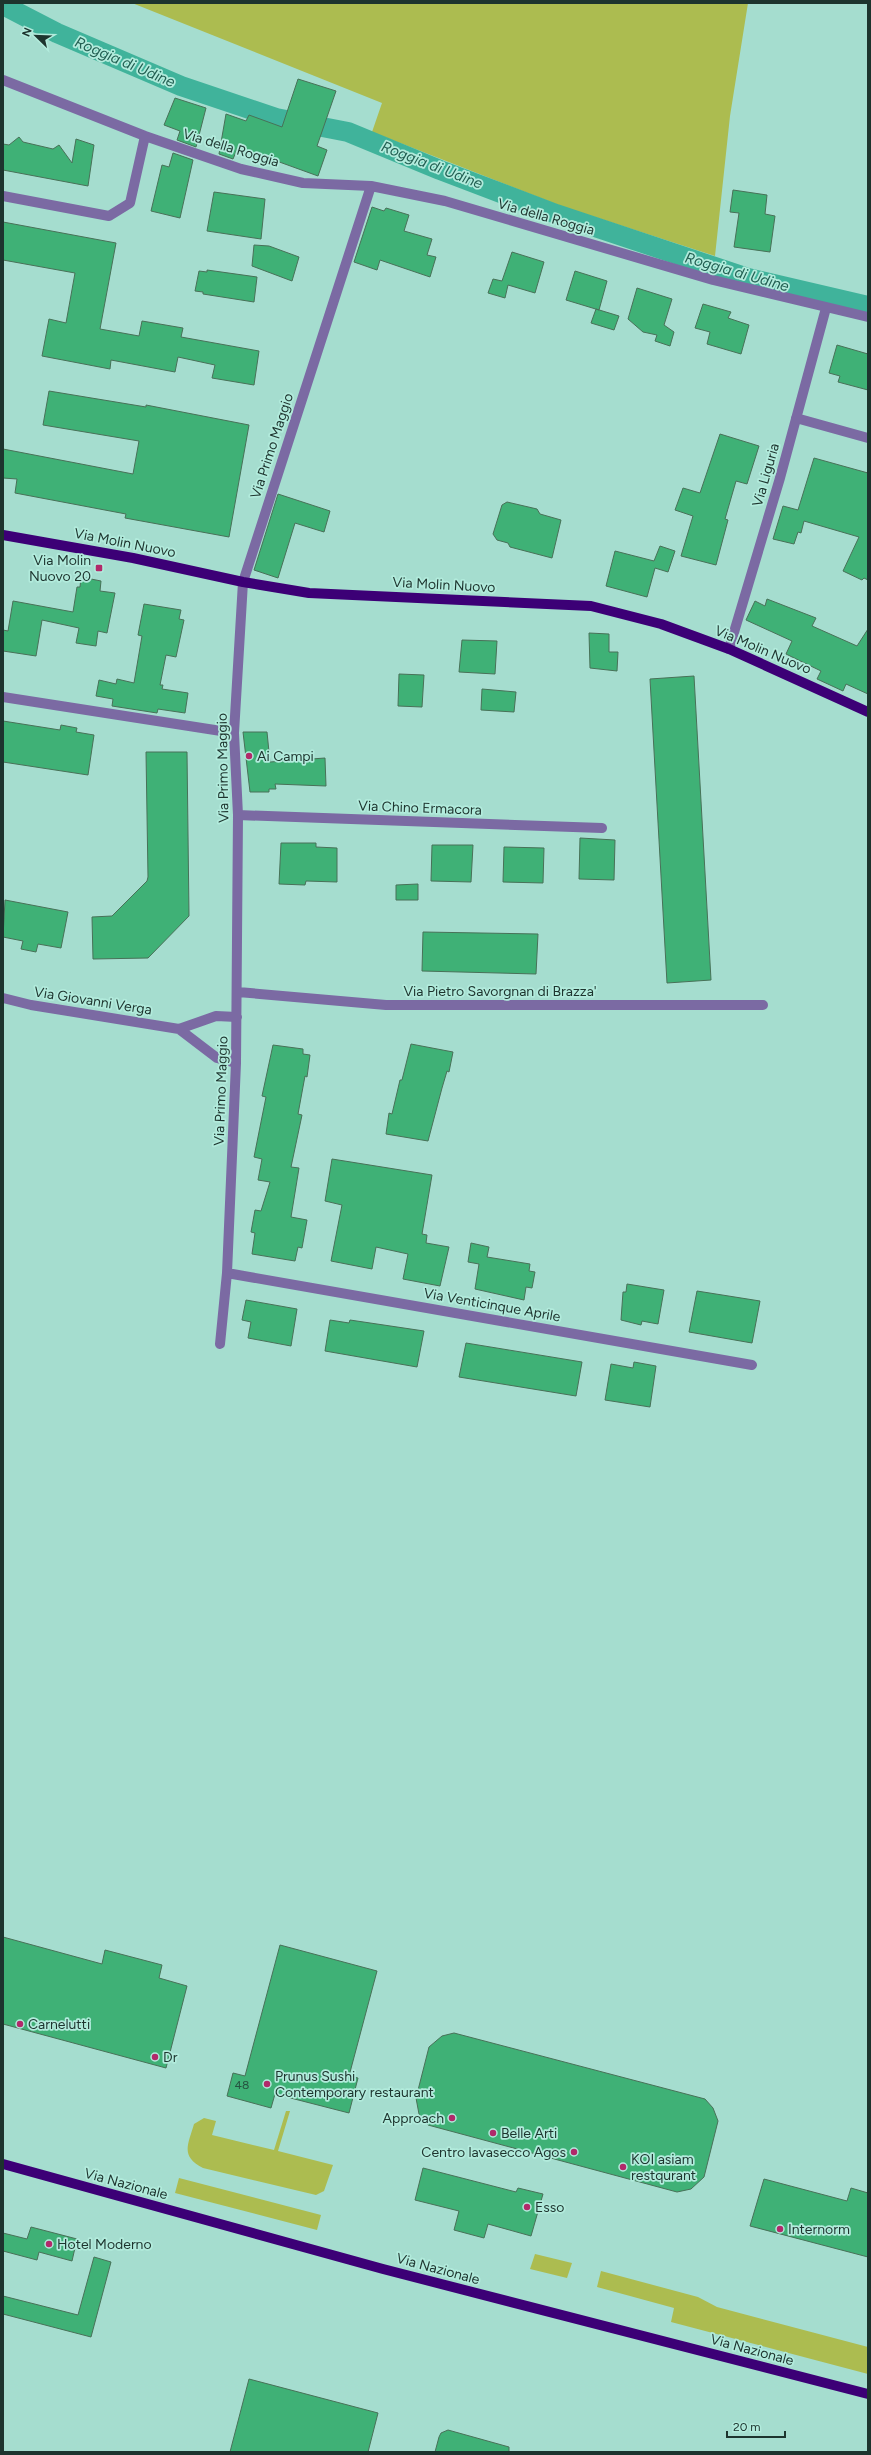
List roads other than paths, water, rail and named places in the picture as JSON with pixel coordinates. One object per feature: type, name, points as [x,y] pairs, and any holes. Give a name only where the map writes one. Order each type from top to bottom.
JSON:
[{"type":"main road","name":"Via Molin Nuovo","points":[[3,535],[133,558],[243,582],[308,593],[591,606],[661,624],[729,649],[868,712]]},
{"type":"main road","name":"Via Nazionale","points":[[3,2164],[397,2272],[868,2394]]},
{"type":"street","name":"Via della Roggia","points":[[3,80],[145,136],[240,169],[303,182],[371,186],[446,201],[706,278],[868,318]]},
{"type":"street","points":[[3,196],[109,216],[130,203],[145,136]]},
{"type":"street","name":"Via Primo Maggio","points":[[220,1344],[227,1273],[236,1063],[238,992],[238,815],[234,733],[243,582],[371,186]]},
{"type":"street","name":"Via Liguria","points":[[729,649],[780,478],[826,308]]},
{"type":"street","points":[[796,418],[868,438]]},
{"type":"street","points":[[3,697],[234,733]]},
{"type":"street","name":"Via Chino Ermacora","points":[[238,815],[602,828]]},
{"type":"street","name":"Via Pietro Savorgnan di Brazza'","points":[[238,992],[386,1004],[763,1005]]},
{"type":"street","name":"Via Giovanni Verga","points":[[3,998],[31,1005],[179,1029],[217,1058],[236,1063]]},
{"type":"street","name":"Via Giovanni Verga","points":[[179,1029],[216,1016],[237,1017]]},
{"type":"street","name":"Via Venticinque Aprile","points":[[227,1273],[752,1364]]},
{"type":"waterway","name":"Roggia di Udine","points":[[3,5],[57,33],[181,86],[276,118],[348,132],[440,170],[556,214],[748,278],[868,306]]},
{"type":"place","name":"Via Molin Nuovo 20","points":[[99,568]]},
{"type":"place","name":"Ai Campi","points":[[249,756]]},
{"type":"place","name":"Carnelutti","points":[[20,2024]]},
{"type":"place","name":"Dr","points":[[155,2057]]},
{"type":"place","name":"Prunus Sushi Contemporary restaurant","points":[[267,2084]]},
{"type":"place","name":"Approach","points":[[452,2118]]},
{"type":"place","name":"Belle Arti","points":[[493,2133]]},
{"type":"place","name":"Centro lavasecco Agos","points":[[574,2152]]},
{"type":"place","name":"KOI asiam restqurant","points":[[623,2167]]},
{"type":"place","name":"Esso","points":[[527,2207]]},
{"type":"place","name":"Internorm","points":[[780,2229]]},
{"type":"place","name":"Hotel Moderno","points":[[49,2244]]}]
